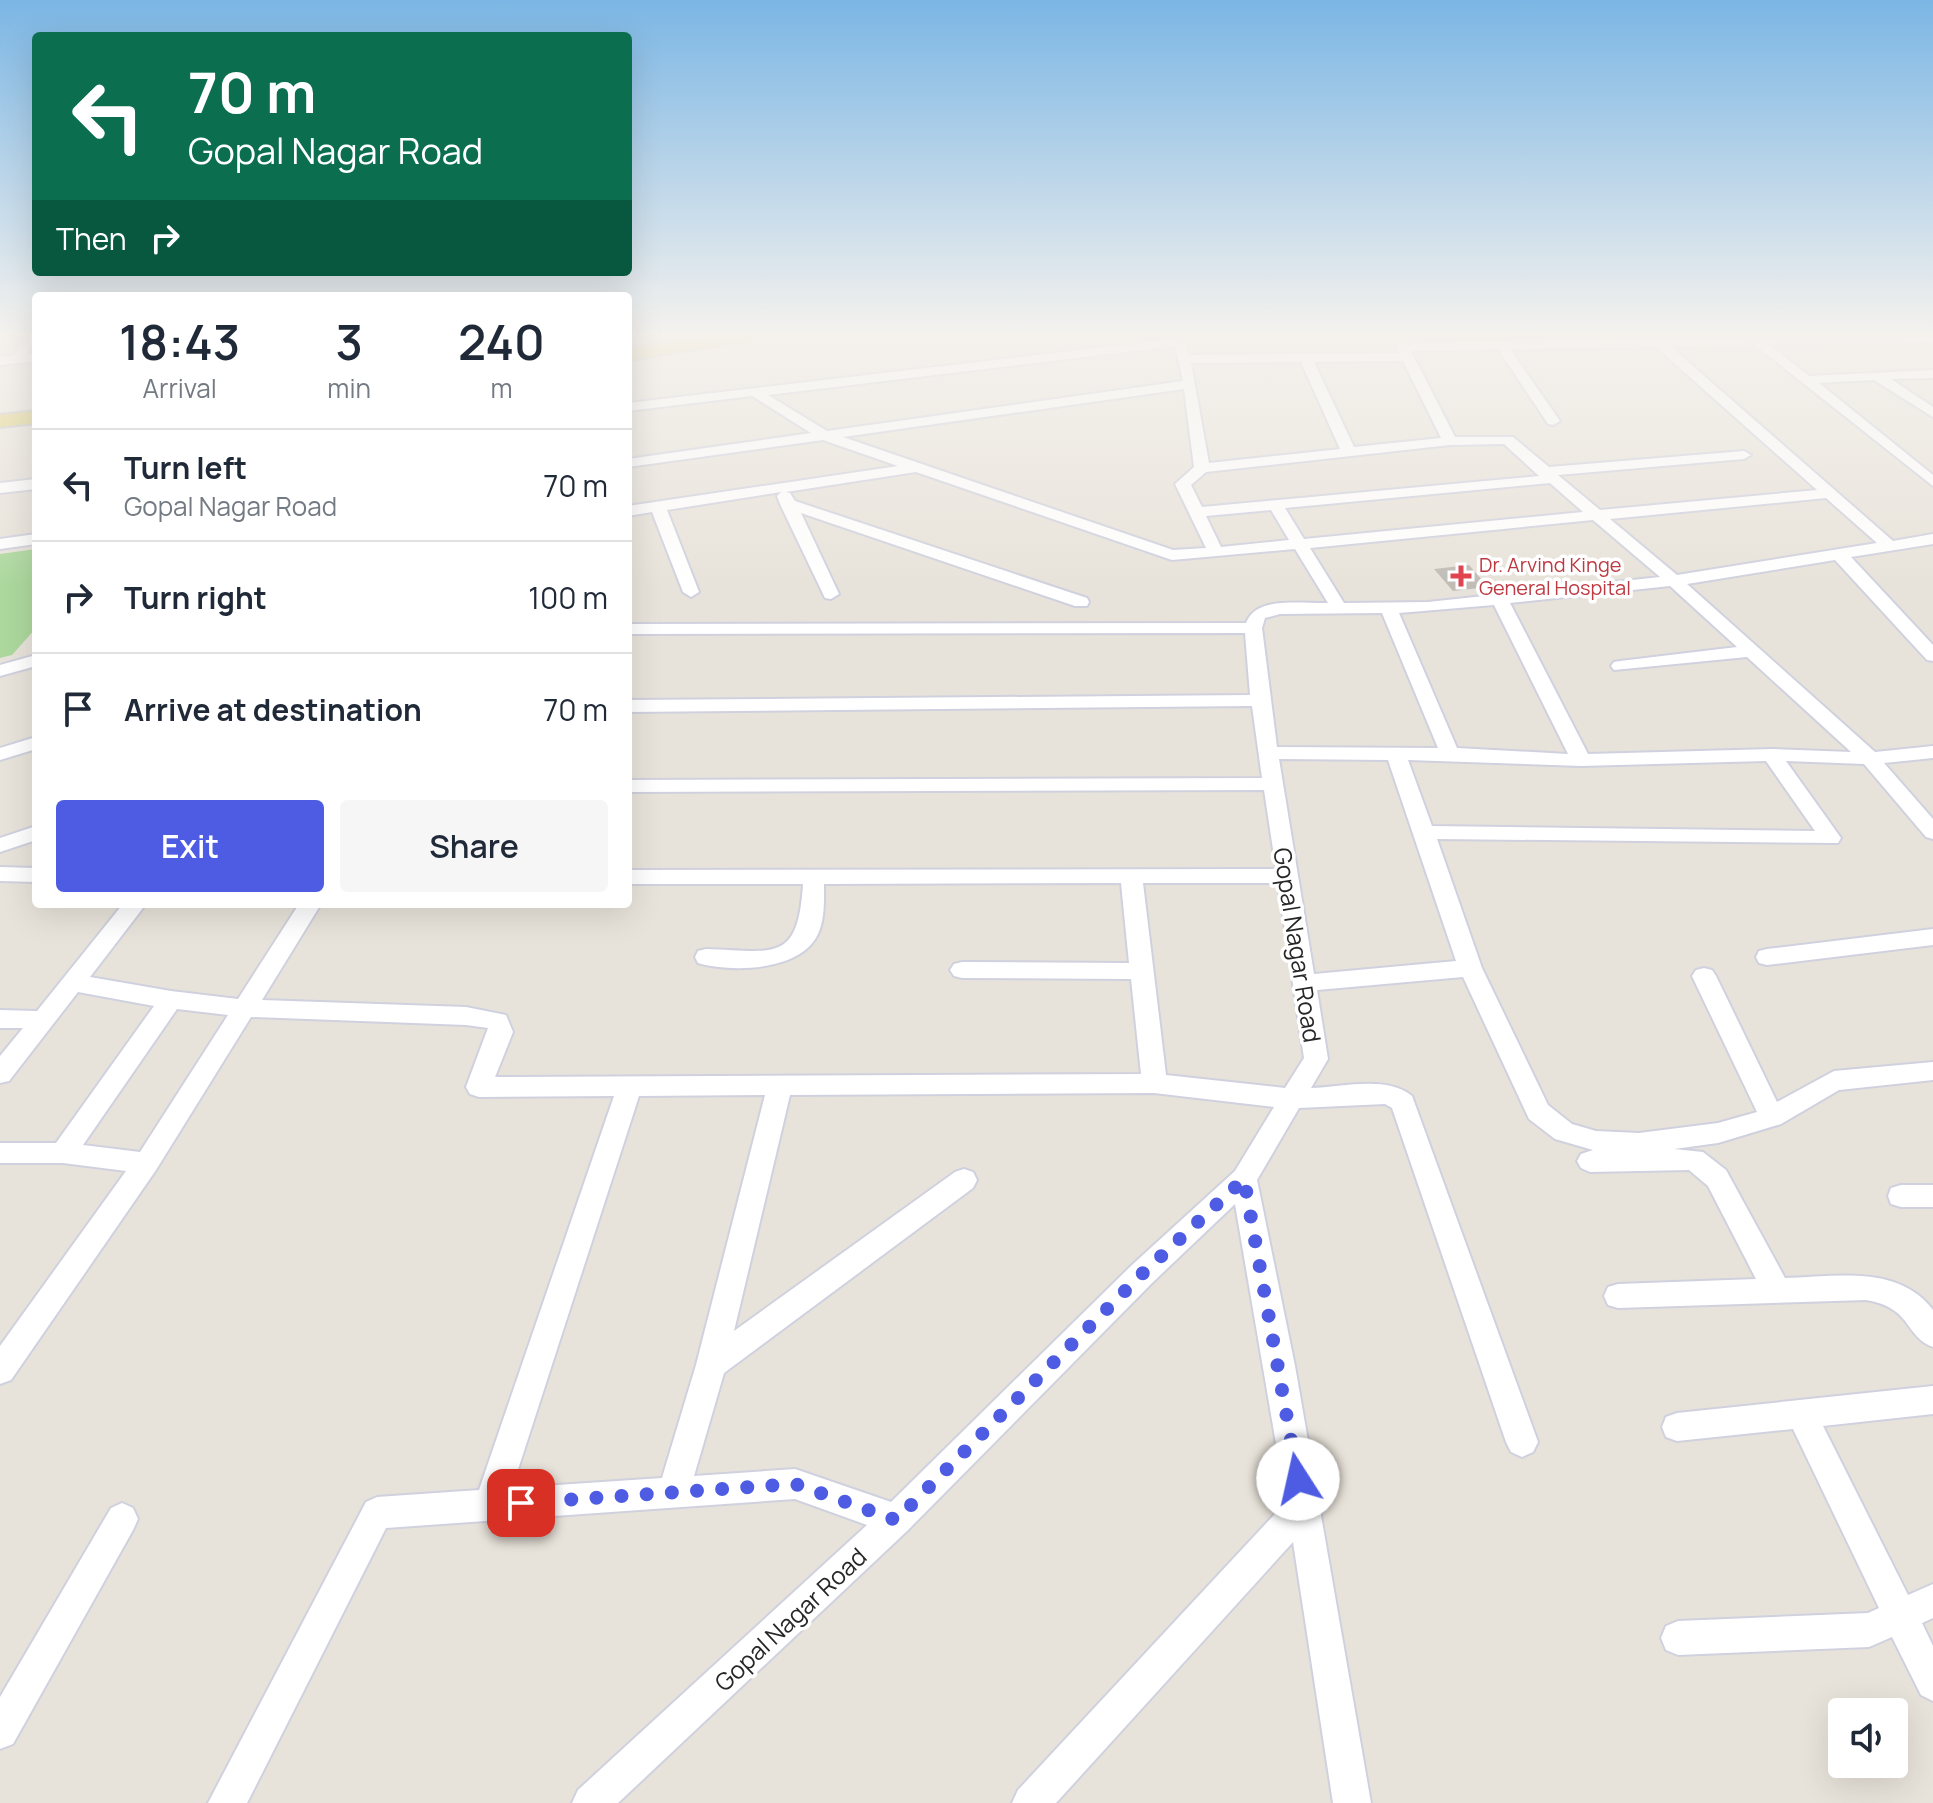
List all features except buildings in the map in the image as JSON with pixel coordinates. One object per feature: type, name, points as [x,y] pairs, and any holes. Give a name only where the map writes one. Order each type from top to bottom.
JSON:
[{"type":"main road","points":[[0,421],[26,418]]},
{"type":"main road","points":[[0,431],[32,427]]},
{"type":"street","points":[[797,418],[826,436],[1172,555],[1829,493]]},
{"type":"street","points":[[632,462],[951,418]]},
{"type":"street","points":[[1195,418],[1202,468]]},
{"type":"street","points":[[1334,418],[1349,452]]},
{"type":"street","points":[[1438,418],[1450,441]]},
{"type":"street","points":[[1744,418],[1890,546]]},
{"type":"street","points":[[1853,418],[1933,482]]},
{"type":"street","points":[[1216,552],[1183,484],[1202,468],[1450,441],[1508,440],[1674,581],[1870,758],[1933,832]]},
{"type":"street","points":[[1196,512],[1744,455]]},
{"type":"street","points":[[632,510],[919,467]]},
{"type":"street","points":[[0,488],[32,484]]},
{"type":"street","points":[[781,488],[831,594]]},
{"type":"street","points":[[788,504],[1081,602]]},
{"type":"street","points":[[1275,504],[1339,608]]},
{"type":"street","points":[[658,507],[691,592]]},
{"type":"street","points":[[632,629],[1253,628],[1257,616],[1263,611],[1428,607],[1500,600],[1674,581],[1933,539]]},
{"type":"street","points":[[0,544],[32,540]]},
{"type":"street","points":[[1839,554],[1933,656]]},
{"type":"street","points":[[1500,600],[1581,760]]},
{"type":"street","points":[[1389,608],[1450,754]]},
{"type":"street","name":"Gopal Nagar Road","points":[[591,1803],[896,1520],[1142,1274],[1244,1179],[1316,1059],[1260,700],[1253,628]]},
{"type":"street","points":[[1620,666],[1751,651]]},
{"type":"street","points":[[0,671],[32,661]]},
{"type":"street","points":[[632,706],[1260,700]]},
{"type":"street","points":[[0,754],[32,744]]},
{"type":"street","points":[[1268,753],[1450,754],[1581,760],[1772,755],[1870,758],[1933,752]]},
{"type":"street","points":[[1396,753],[1470,968],[1538,1112],[1564,1132],[1596,1141],[1639,1143],[1718,1133],[1772,1117],[1834,1081],[1933,1071]]},
{"type":"street","points":[[1424,832],[1831,838],[1772,755]]},
{"type":"street","points":[[632,786],[1273,784]]},
{"type":"street","points":[[0,845],[32,834]]},
{"type":"street","points":[[0,874],[32,875]]},
{"type":"street","points":[[1131,876],[1154,1083]]},
{"type":"street","points":[[632,877],[1288,876]]},
{"type":"street","points":[[706,957],[773,957],[793,949],[807,935],[814,877]]},
{"type":"street","points":[[0,1074],[132,908]]},
{"type":"street","points":[[0,1370],[147,1163],[308,908]]},
{"type":"street","points":[[1767,957],[1933,937]]},
{"type":"street","points":[[1304,983],[1470,968]]},
{"type":"street","points":[[962,970],[1142,971]]},
{"type":"street","points":[[1704,976],[1772,1117]]},
{"type":"street","points":[[74,983],[171,1000],[246,1008],[466,1016],[498,1021],[501,1032],[479,1087],[1154,1083],[1293,1099],[1395,1096],[1403,1103],[1522,1442]]},
{"type":"street","points":[[63,1153],[171,1000]]},
{"type":"street","points":[[0,1019],[43,1020]]},
{"type":"street","points":[[490,1506],[630,1086]]},
{"type":"street","points":[[673,1493],[711,1365],[780,1086]]},
{"type":"street","points":[[0,1153],[63,1153],[147,1163]]},
{"type":"street","points":[[1590,1161],[1694,1159],[1717,1178],[1777,1291]]},
{"type":"street","points":[[1244,1179],[1352,1803]]},
{"type":"street","points":[[711,1365],[964,1180]]},
{"type":"street","points":[[1901,1196],[1933,1196]]},
{"type":"street","points":[[1618,1296],[1866,1288],[1887,1291],[1914,1305],[1933,1334]]},
{"type":"street","points":[[1677,1427],[1933,1400]]},
{"type":"street","points":[[1801,1414],[1933,1683]]},
{"type":"street","points":[[227,1803],[377,1513],[795,1484],[896,1520]]},
{"type":"street","points":[[1048,1794],[1303,1507]]},
{"type":"street","points":[[0,1731],[122,1519]]},
{"type":"street","points":[[1678,1638],[1869,1630],[1933,1601]]},
{"type":"green space","points":[[32,550],[32,632],[12,655],[0,658],[0,554]]},
{"type":"place","name":"Dr. Arvind Kinge General Hospital","points":[[1461,576]]},
{"type":"route","points":[[521,1503],[795,1484],[896,1520],[1142,1274],[1244,1179],[1298,1479]]}]
